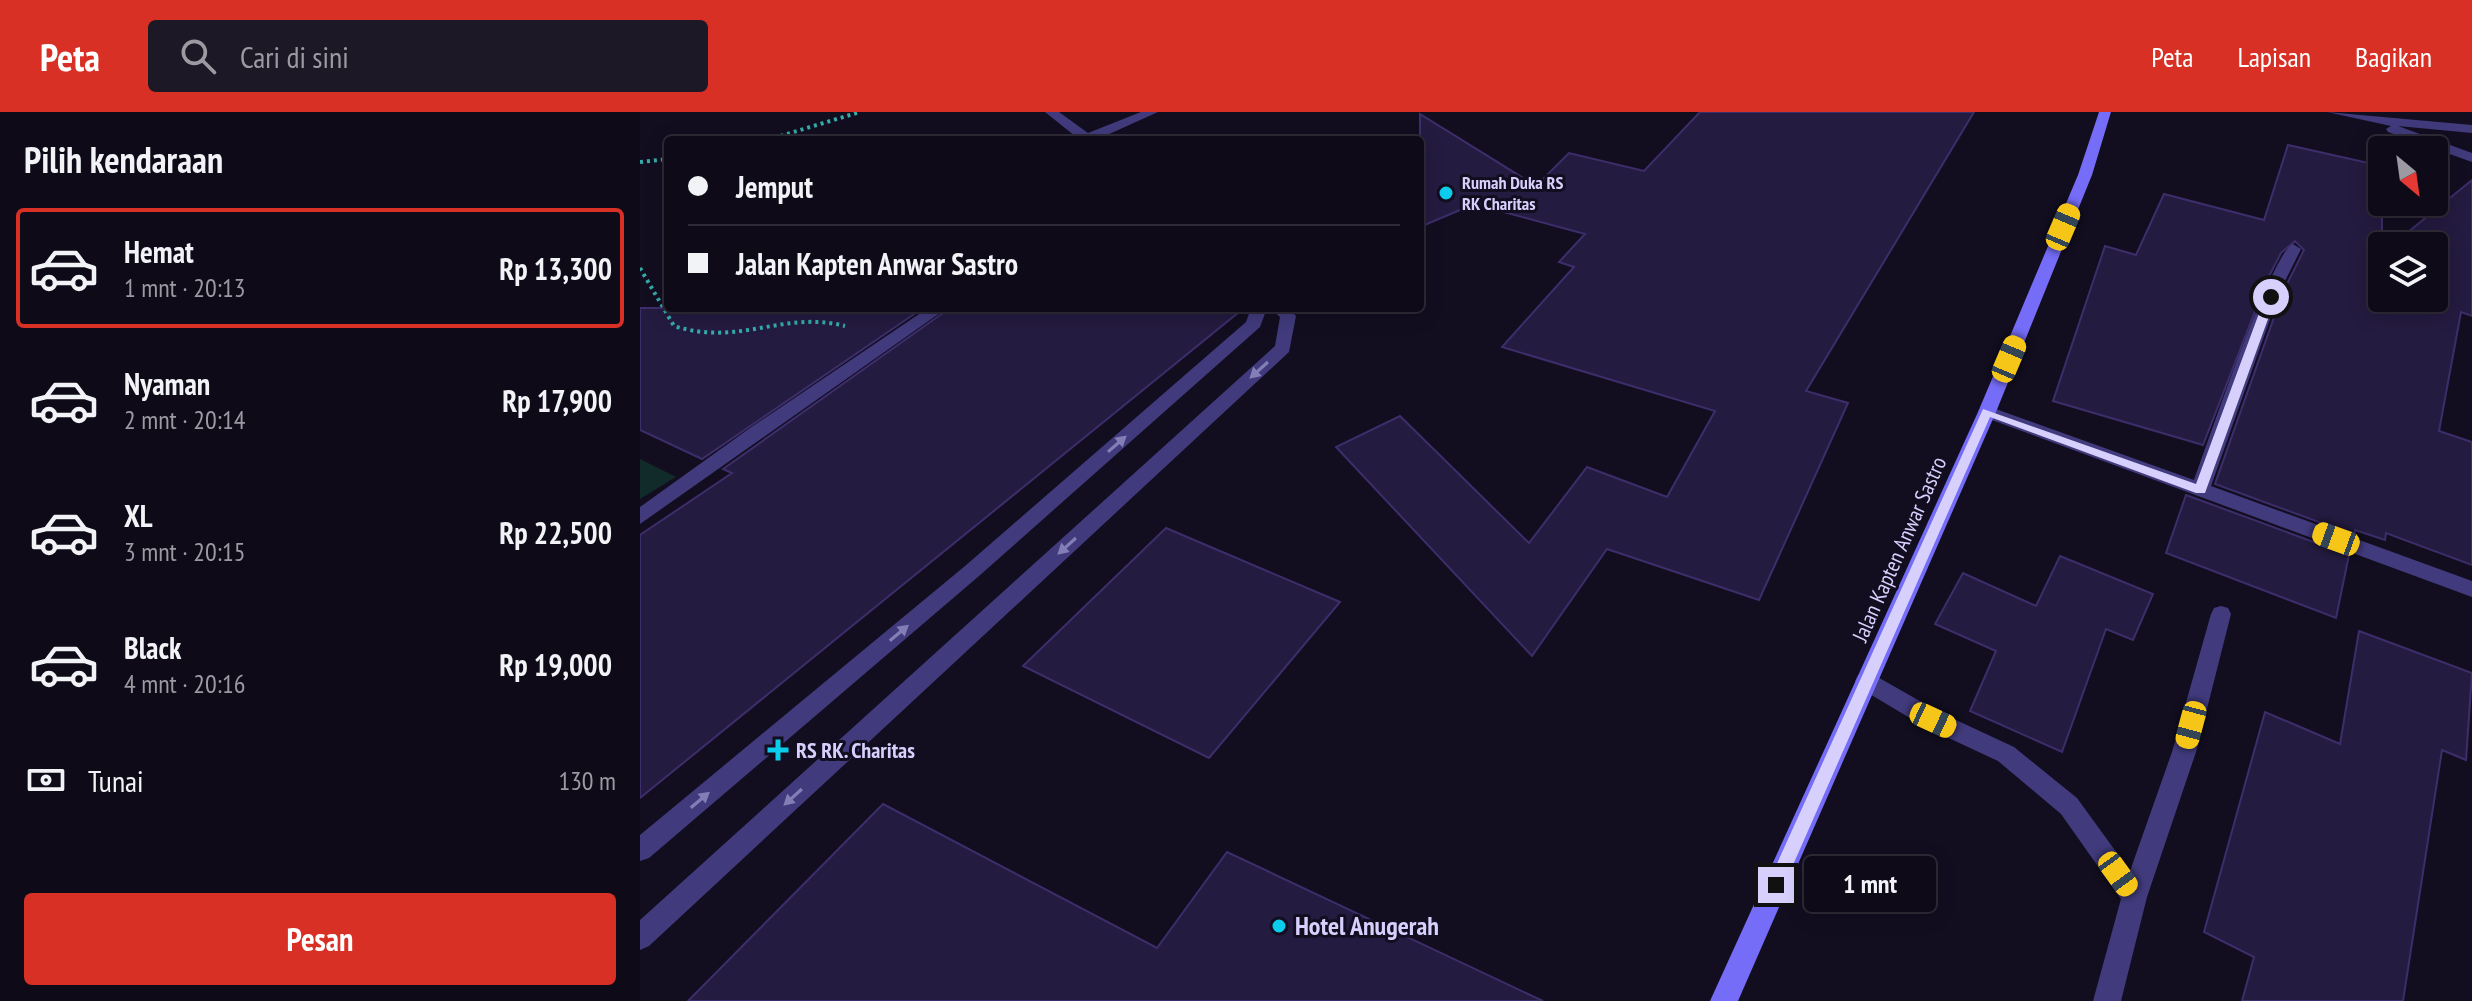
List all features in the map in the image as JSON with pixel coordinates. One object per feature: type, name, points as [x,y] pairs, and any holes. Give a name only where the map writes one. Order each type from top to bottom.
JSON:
[{"type":"street","points":[[1051,112],[1084,136]]},
{"type":"street","points":[[1095,136],[1152,112]]},
{"type":"street","name":"Jalan Kapten Anwar Sastro","points":[[1724,1001],[1987,412],[2085,175],[2105,112]]},
{"type":"street","points":[[2333,112],[2371,120],[2472,129]]},
{"type":"street","points":[[2371,120],[2472,158]]},
{"type":"street","points":[[2200,490],[2272,291],[2293,249]]},
{"type":"street","points":[[640,517],[756,432],[933,312]]},
{"type":"street","points":[[640,850],[972,571],[1254,324],[1258,312]]},
{"type":"street","points":[[640,937],[1283,348],[1288,316],[1283,312]]},
{"type":"street","points":[[1987,412],[2472,589]]},
{"type":"street","points":[[2107,1001],[2134,897],[2184,752],[2221,614]]},
{"type":"street","points":[[1866,681],[1933,720],[2006,754],[2069,806],[2134,897]]},
{"type":"path","points":[[780,136],[860,112]]},
{"type":"path","points":[[640,162],[664,159]]},
{"type":"path","points":[[640,268],[664,309]]},
{"type":"path","points":[[666,312],[674,326],[700,335],[830,320],[855,330]]},
{"type":"green space","points":[[640,459],[676,477],[640,499]]},
{"type":"building","points":[[1700,112],[1974,112],[1806,391],[1848,403],[1759,600],[1607,549],[1532,656],[1336,447],[1400,416],[1529,543],[1587,467],[1667,497],[1715,411],[1502,347],[1574,267],[1559,262],[1585,234],[1474,204],[1424,225],[1424,136],[1420,136],[1420,114],[1536,186],[1569,153],[1644,171]]},
{"type":"building","points":[[2288,145],[2368,163],[2368,216],[2382,216],[2382,232],[2368,232],[2368,312],[2448,312],[2448,232],[2408,232],[2428,216],[2448,216],[2448,200],[2472,180],[2472,316],[2461,312],[2439,431],[2472,442],[2472,565],[2386,533],[2385,540],[2355,530],[2354,535],[2215,484],[2283,292],[2304,250],[2295,241],[2281,253],[2268,278],[2203,445],[2053,401],[2105,246],[2136,255],[2164,194],[2264,220]]},
{"type":"building","points":[[640,308],[664,308],[664,312],[917,312],[702,459],[640,430]]},
{"type":"building","name":"RS RK. Charitas","points":[[944,312],[1239,312],[640,798],[640,535],[732,473],[723,469]]},
{"type":"building","points":[[2186,495],[2349,555],[2336,618],[2166,553]]},
{"type":"building","points":[[1166,528],[1340,602],[1209,758],[1023,666]]},
{"type":"building","points":[[2060,556],[2153,594],[2133,640],[2106,629],[2062,752],[1970,711],[1996,651],[1935,624],[1963,573],[2036,606]]},
{"type":"building","points":[[2359,631],[2472,673],[2466,760],[2442,750],[2403,1001],[2242,1001],[2254,957],[2204,932],[2265,712],[2340,744]]},
{"type":"building","points":[[883,804],[1157,948],[1227,852],[1543,1001],[688,1001]]},
{"type":"place","name":"Rumah Duka RS RK Charitas","points":[[1446,193]]},
{"type":"place","name":"RS RK. Charitas","points":[[778,750]]},
{"type":"place","name":"Hotel Anugerah","points":[[1279,926]]},
{"type":"route","points":[[1776,885],[1987,412],[2200,490],[2271,297]]}]
